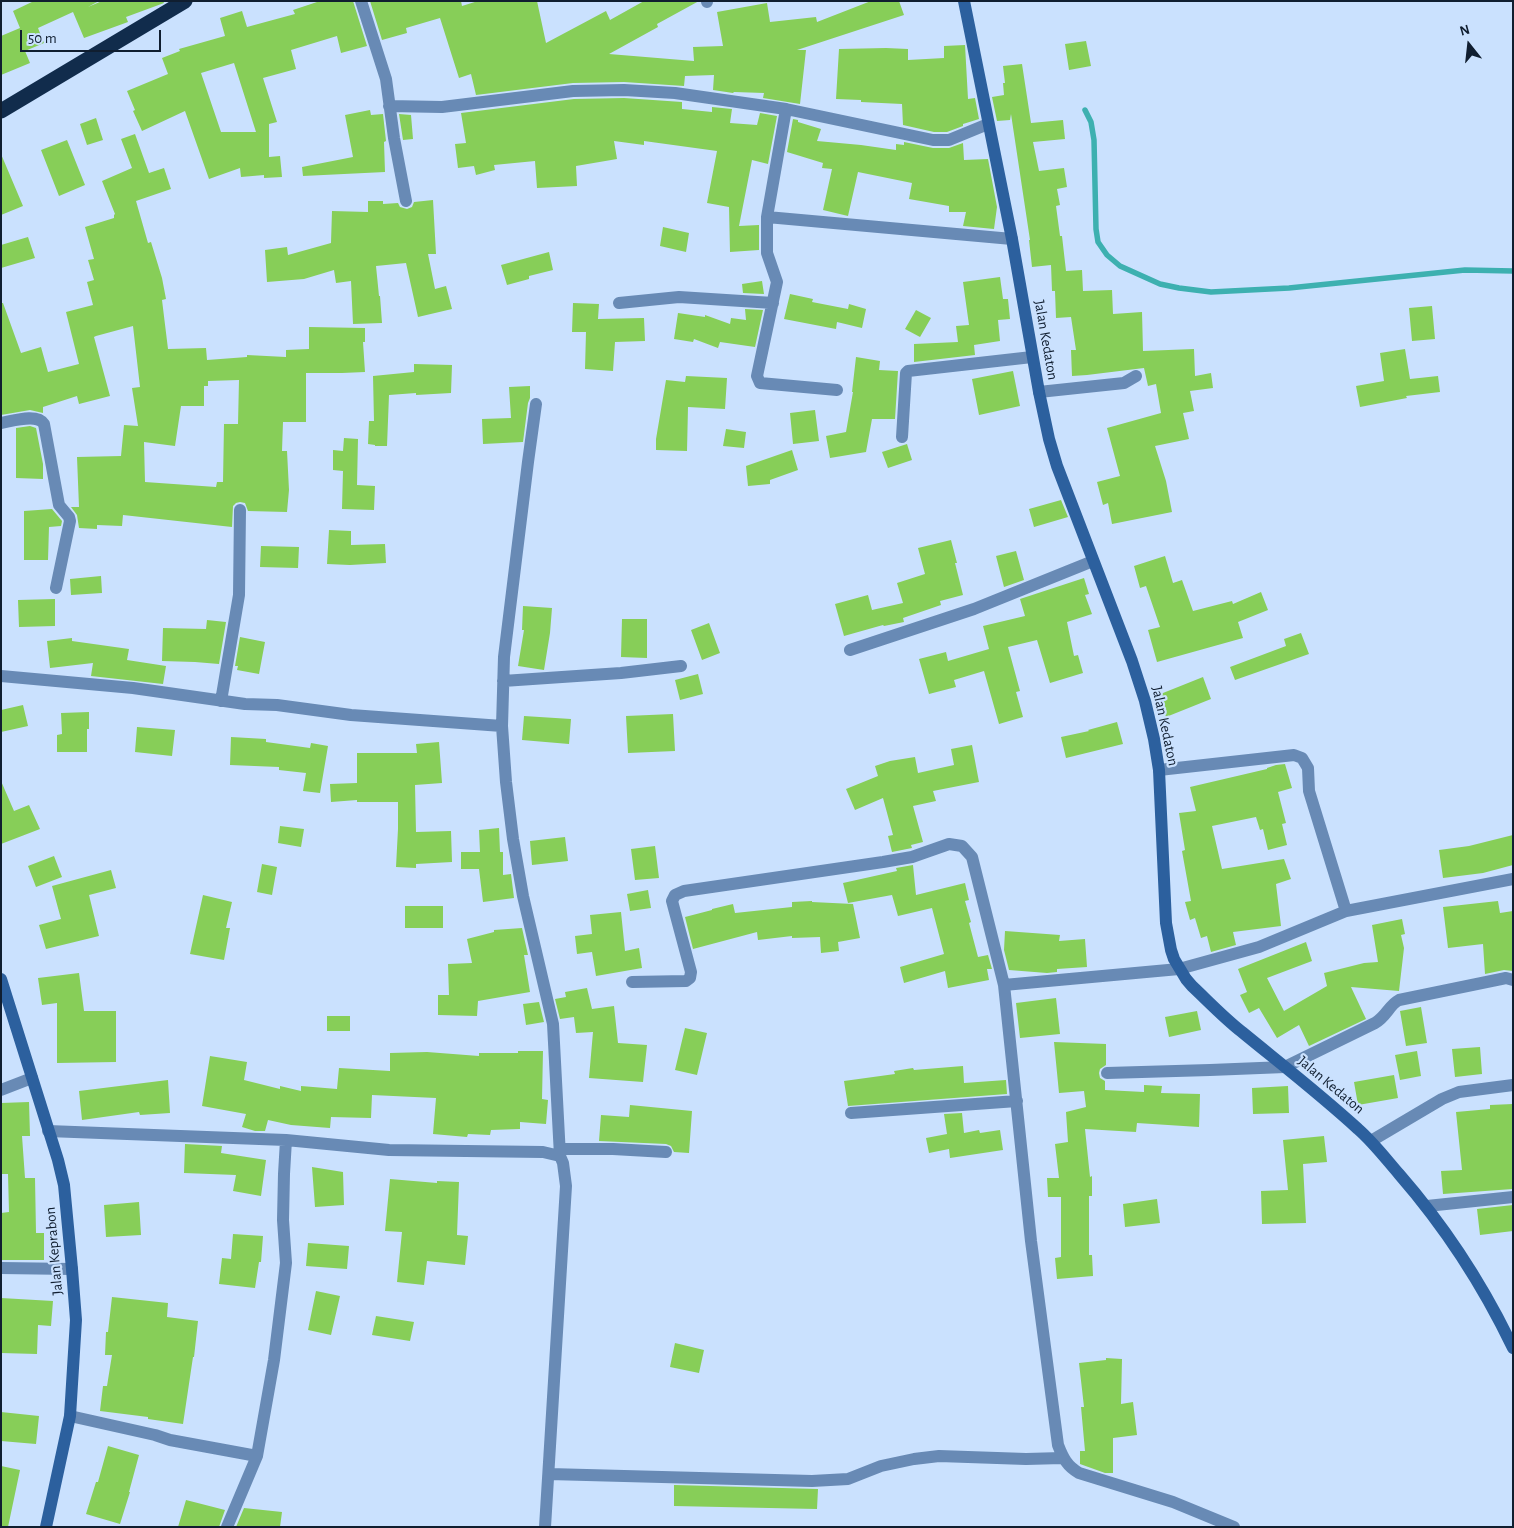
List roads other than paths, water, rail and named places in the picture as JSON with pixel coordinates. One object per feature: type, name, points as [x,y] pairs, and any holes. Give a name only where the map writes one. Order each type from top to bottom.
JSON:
[{"type":"highway","points":[[1,111],[185,1]]},
{"type":"street","points":[[361,1],[386,80],[406,201]]},
{"type":"street","name":"Jalan Kedaton","points":[[964,1],[1012,239],[1032,357],[1055,459],[1132,661],[1145,701],[1154,740],[1158,770],[1166,923],[1171,950],[1179,969],[1192,986],[1240,1031],[1286,1067],[1371,1141],[1426,1206],[1452,1241],[1498,1317],[1513,1348]]},
{"type":"street","points":[[389,106],[442,107],[573,91],[624,90],[675,93],[786,108],[933,140],[949,140],[988,124]]},
{"type":"street","points":[[786,108],[767,217],[766,253],[777,282],[757,376],[760,383],[837,390]]},
{"type":"street","points":[[767,217],[1012,239]]},
{"type":"street","points":[[619,303],[679,297],[773,303]]},
{"type":"street","points":[[902,437],[906,373],[908,371],[1032,357]]},
{"type":"street","points":[[1039,392],[1124,383],[1136,376]]},
{"type":"street","points":[[536,404],[505,648],[502,726],[513,839],[523,896],[553,1024],[560,1152],[566,1186],[545,1527]]},
{"type":"street","points":[[1,423],[34,418],[41,420],[44,424],[59,505],[70,521],[56,588]]},
{"type":"street","points":[[221,701],[239,595],[240,510]]},
{"type":"street","points":[[850,650],[974,609],[1093,561]]},
{"type":"street","points":[[503,681],[621,673],[681,666]]},
{"type":"street","points":[[1,676],[134,688],[245,704],[277,705],[361,716],[502,726]]},
{"type":"street","points":[[1158,770],[1294,755],[1302,758],[1308,768],[1309,791],[1346,911]]},
{"type":"street","points":[[632,982],[686,981],[690,978],[691,972],[672,901],[675,895],[684,891],[884,862],[912,857],[949,844],[962,846],[972,858],[1004,985],[1034,1260],[1058,1445],[1062,1458],[1069,1467],[1080,1473],[1173,1502],[1234,1527]]},
{"type":"street","points":[[1004,985],[1179,969],[1260,947],[1346,911],[1513,879]]},
{"type":"street","points":[[1107,1073],[1286,1067],[1375,1023],[1383,1018],[1394,1002],[1506,978],[1513,980]]},
{"type":"street","name":"Jalan Keprabon","points":[[1,979],[64,1185],[72,1268],[76,1320],[70,1416],[67,1438],[46,1527]]},
{"type":"street","points":[[1,1090],[32,1078]]},
{"type":"street","points":[[1371,1141],[1442,1099],[1459,1092],[1513,1085]]},
{"type":"street","points":[[851,1113],[1017,1101]]},
{"type":"street","points":[[48,1131],[286,1140],[389,1150],[560,1152],[613,1148],[666,1152]]},
{"type":"street","points":[[228,1527],[257,1456],[274,1360],[286,1263],[283,1220],[286,1140]]},
{"type":"street","points":[[1426,1206],[1513,1196]]},
{"type":"street","points":[[1,1268],[72,1268]]},
{"type":"street","points":[[70,1416],[170,1440],[257,1456]]},
{"type":"street","points":[[549,1474],[812,1481],[848,1479],[881,1466],[939,1456],[1026,1459],[1062,1458]]},
{"type":"waterway","points":[[1085,110],[1091,122],[1094,140],[1098,242],[1107,255],[1120,266],[1160,284],[1211,292],[1289,288],[1465,270],[1513,271]]}]
